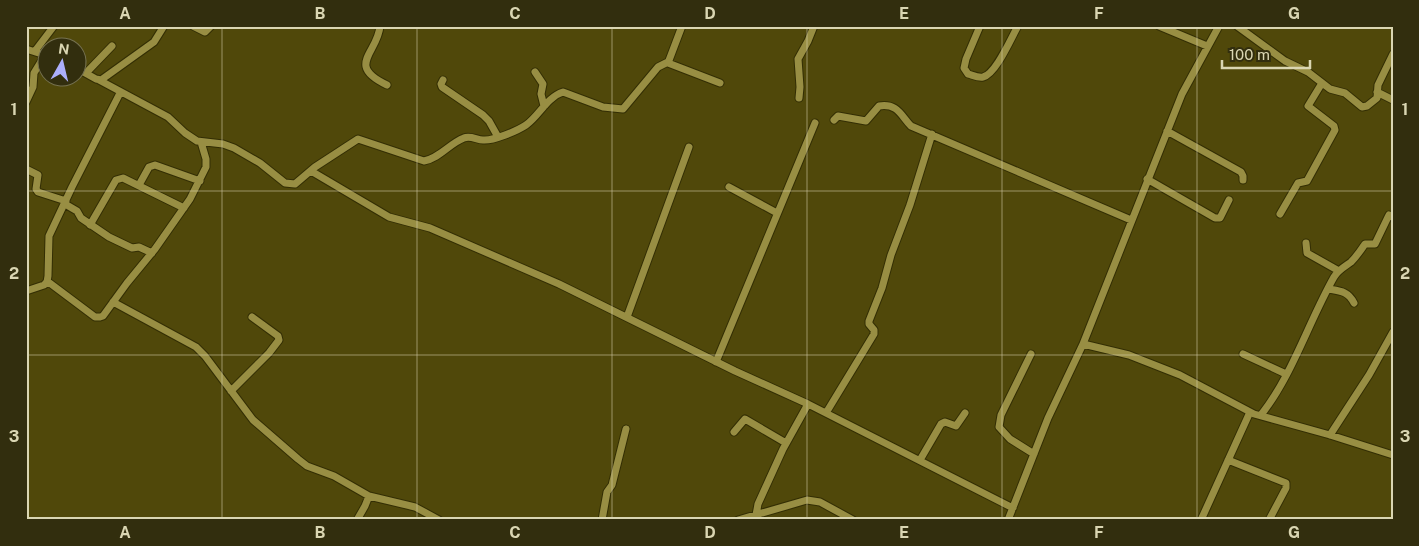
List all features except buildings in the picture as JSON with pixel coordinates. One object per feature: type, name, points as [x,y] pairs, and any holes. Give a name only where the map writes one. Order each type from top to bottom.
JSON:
[{"type":"street","points":[[35,51],[54,26]]},
{"type":"street","points":[[99,80],[154,42],[164,26]]},
{"type":"street","points":[[193,26],[205,32],[211,26]]},
{"type":"street","points":[[380,26],[380,31],[367,57],[366,65],[371,74],[386,85]]},
{"type":"street","points":[[88,74],[120,93],[142,102],[168,117],[185,133],[202,142],[223,144],[234,148],[256,160],[288,184],[295,184],[310,171],[358,139],[424,161],[464,138],[470,137],[484,140],[498,137],[526,125],[557,94],[563,92],[603,107],[622,109],[658,67],[668,62],[682,26]]},
{"type":"street","points":[[799,98],[798,59],[814,26]]},
{"type":"street","points":[[980,26],[964,68],[968,74],[979,77],[985,77],[997,65],[1018,26]]},
{"type":"street","points":[[1159,26],[1206,46]]},
{"type":"street","points":[[1008,520],[1048,418],[1083,344],[1182,94],[1218,26]]},
{"type":"street","points":[[1237,26],[1284,61],[1308,72],[1330,89],[1345,93],[1362,107],[1376,99],[1378,85],[1393,54]]},
{"type":"street","points":[[88,71],[112,46]]},
{"type":"street","points":[[26,48],[38,52]]},
{"type":"street","points":[[668,62],[720,83]]},
{"type":"street","points":[[26,102],[33,87],[34,73],[38,67]]},
{"type":"street","points":[[535,72],[543,84],[541,98],[544,106]]},
{"type":"street","points":[[443,80],[442,87],[486,118],[498,137]]},
{"type":"street","points":[[1280,214],[1298,183],[1307,181],[1335,130],[1334,126],[1308,106],[1322,83]]},
{"type":"street","points":[[1377,92],[1393,100]]},
{"type":"street","points":[[29,290],[44,285],[47,281],[49,236],[120,93]]},
{"type":"street","points":[[834,120],[838,116],[850,120],[867,121],[879,106],[885,105],[900,111],[911,126],[1131,220]]},
{"type":"street","points":[[716,362],[815,123]]},
{"type":"street","points":[[1167,131],[1241,172],[1243,180]]},
{"type":"street","points":[[826,413],[874,334],[869,321],[910,205],[932,134]]},
{"type":"street","points":[[47,281],[97,318],[103,316],[152,253],[184,208],[200,181],[206,163],[202,142]]},
{"type":"street","points":[[627,317],[689,147]]},
{"type":"street","points":[[139,185],[149,167],[155,165],[200,181]]},
{"type":"street","points":[[26,169],[38,175],[36,189],[38,192],[66,202],[77,211],[81,218],[106,235],[130,247],[139,247],[152,253]]},
{"type":"street","points":[[310,171],[389,217],[430,228],[559,284],[716,362],[808,404],[1013,508]]},
{"type":"street","points":[[90,225],[117,178],[123,178],[139,185],[184,208]]},
{"type":"street","points":[[1147,179],[1215,218],[1220,218],[1229,200]]},
{"type":"street","points":[[728,187],[777,213]]},
{"type":"street","points":[[1261,415],[1271,402],[1286,374],[1338,271],[1354,260],[1365,244],[1375,244],[1389,215],[1393,217]]},
{"type":"street","points":[[1306,243],[1307,253],[1338,271]]},
{"type":"street","points":[[1328,288],[1346,292],[1354,303]]},
{"type":"street","points":[[113,302],[196,347],[260,427],[307,466],[334,476],[368,496],[415,507],[439,520]]},
{"type":"street","points":[[231,391],[271,350],[279,339],[278,336],[252,317]]},
{"type":"street","points":[[1330,434],[1369,375],[1393,332]]},
{"type":"street","points":[[1083,344],[1129,355],[1180,375],[1250,412],[1330,434],[1393,455]]},
{"type":"street","points":[[1032,354],[999,421],[999,427],[1005,435],[1034,454]]},
{"type":"street","points":[[1243,354],[1286,374]]},
{"type":"street","points":[[756,515],[758,504],[786,443],[808,404]]},
{"type":"street","points":[[920,460],[941,424],[945,422],[956,426],[965,412]]},
{"type":"street","points":[[1200,520],[1250,412]]},
{"type":"street","points":[[734,432],[745,419],[786,443]]},
{"type":"street","points":[[602,520],[607,492],[612,485],[626,429]]},
{"type":"street","points":[[1228,460],[1286,483],[1286,488],[1269,520]]},
{"type":"street","points":[[357,520],[368,496]]},
{"type":"street","points":[[738,520],[806,500],[820,502],[853,520]]}]
